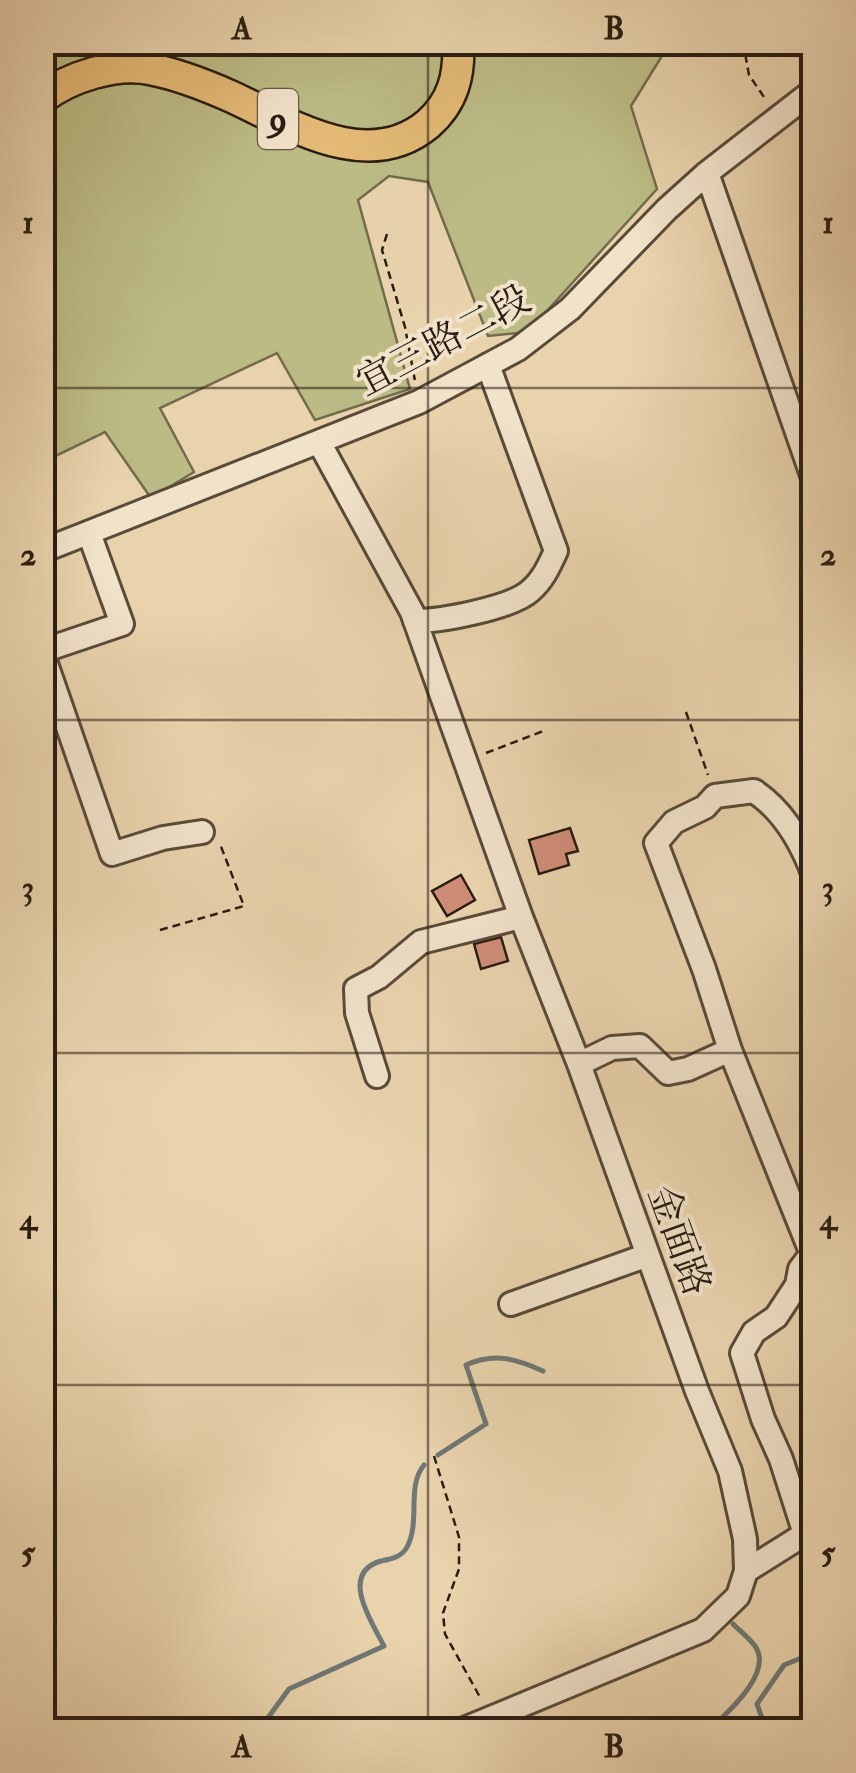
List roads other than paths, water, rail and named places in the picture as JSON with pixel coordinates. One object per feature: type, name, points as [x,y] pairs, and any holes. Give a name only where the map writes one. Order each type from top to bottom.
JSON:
[{"type":"main road","name":"9","points":[[42,98],[56,88],[114,68],[147,68],[226,94],[333,142],[362,146],[410,138],[449,102],[456,79],[458,42]]},
{"type":"street","name":"宜三路二段","points":[[42,551],[419,402],[518,349],[570,309],[707,173],[814,90]]},
{"type":"street","points":[[707,173],[814,481]]},
{"type":"street","points":[[415,621],[445,620],[526,595],[541,580],[556,551],[488,365]]},
{"type":"street","name":"金面路","points":[[319,442],[415,621],[521,917],[730,1471],[745,1539],[746,1571]]},
{"type":"street","points":[[89,533],[122,624],[42,651],[112,854],[163,838],[202,832]]},
{"type":"street","points":[[462,1730],[703,1630],[738,1596],[746,1571],[809,1533],[762,1419],[742,1353],[754,1332],[776,1317],[812,1251],[730,1050],[656,843],[674,822],[705,807],[715,796],[754,791],[770,802],[808,845],[814,876]]},
{"type":"street","points":[[377,1076],[357,1014],[356,989],[379,977],[421,942],[521,917]]},
{"type":"street","points":[[579,1064],[612,1048],[640,1046],[668,1073],[688,1069],[730,1050]]},
{"type":"street","points":[[511,1304],[648,1255]]},
{"type":"waterway","points":[[42,747],[60,731]]},
{"type":"waterway","points":[[438,1455],[486,1424],[466,1365],[505,1359],[543,1371]]},
{"type":"waterway","points":[[259,1730],[289,1689],[384,1646],[362,1599],[362,1576],[369,1567],[399,1555],[407,1547],[413,1526],[416,1483],[424,1465]]},
{"type":"waterway","points":[[709,1730],[746,1692],[758,1668],[755,1646],[733,1624]]},
{"type":"waterway","points":[[766,1730],[757,1704],[784,1665],[814,1653]]}]
